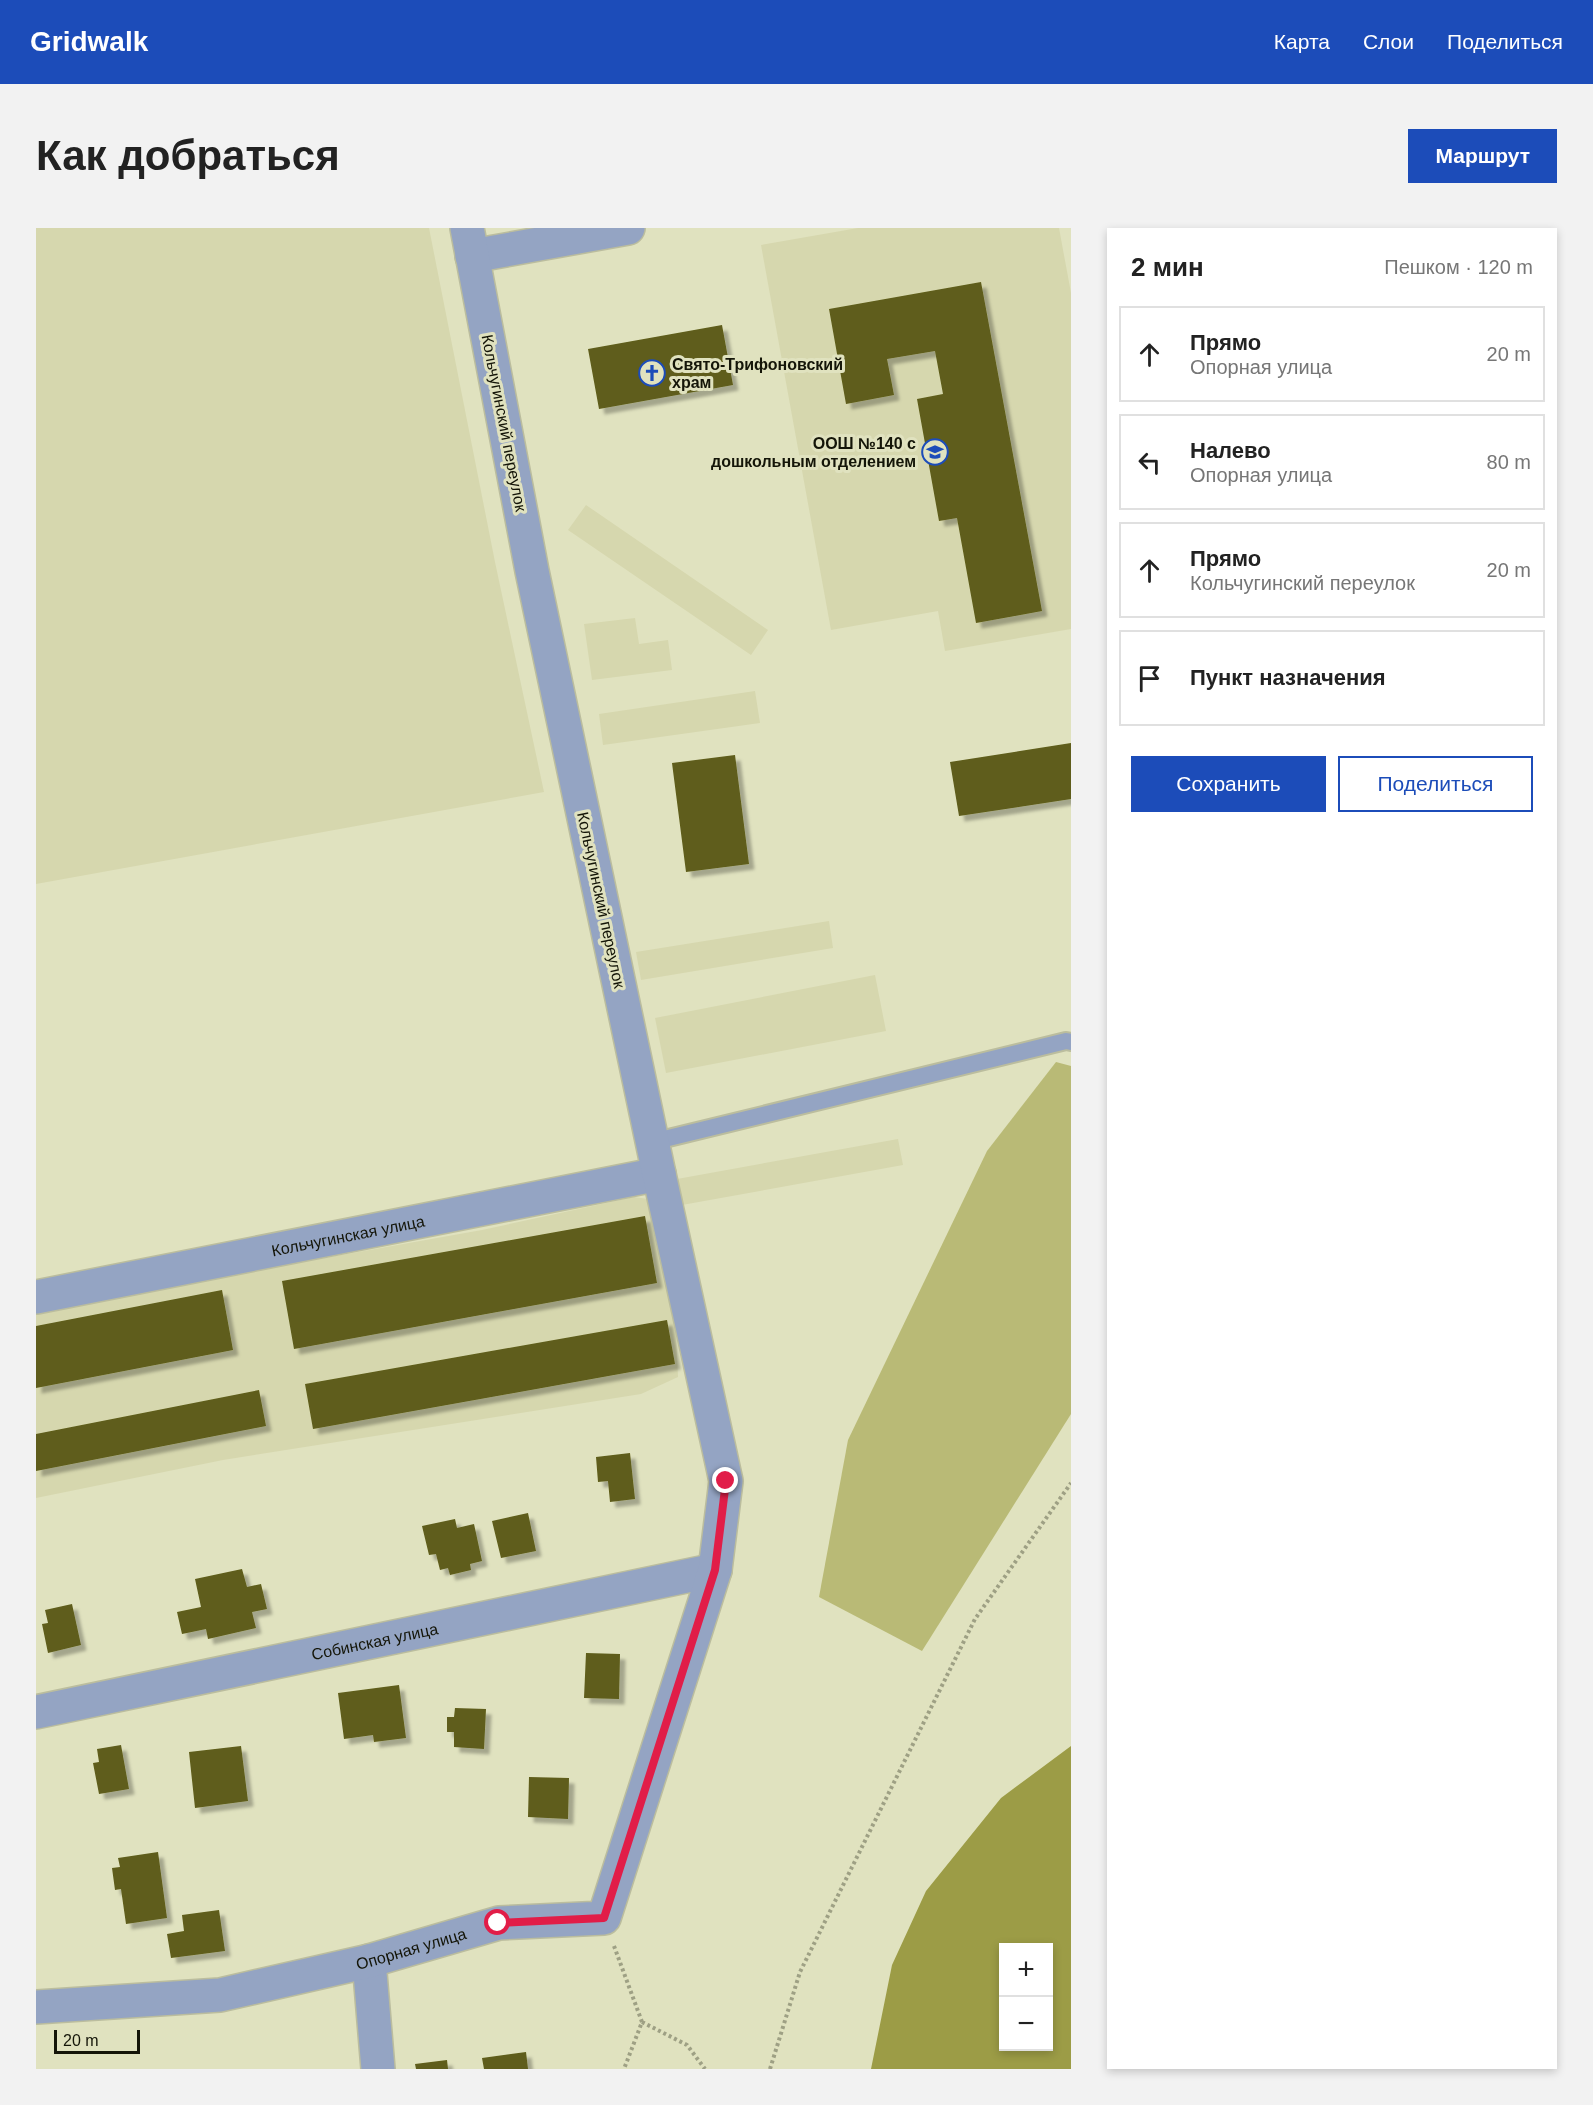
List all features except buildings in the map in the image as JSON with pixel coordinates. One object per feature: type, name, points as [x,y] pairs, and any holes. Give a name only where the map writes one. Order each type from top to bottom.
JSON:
[{"type":"street","points":[[470,242],[628,228]]},
{"type":"street","name":"Кольчугинский переулок","points":[[470,242],[532,571],[726,1481],[715,1570]]},
{"type":"street","name":"Кольчугинская улица","points":[[36,1297],[659,1174]]},
{"type":"street","points":[[604,1918],[715,1570]]},
{"type":"street","name":"Собинская улица","points":[[36,1712],[715,1570]]},
{"type":"street","name":"Опорная улица","points":[[36,2007],[220,1995],[369,1960],[498,1923],[604,1918]]},
{"type":"street","points":[[369,1960],[378,2069]]},
{"type":"lane","points":[[652,1142],[1066,1041],[1071,1042]]},
{"type":"path","points":[[770,2069],[800,1972],[975,1619],[1071,1483]]},
{"type":"path","points":[[604,1918],[642,2022],[624,2069]]},
{"type":"path","points":[[642,2022],[687,2045],[705,2069]]},
{"type":"shaded area","points":[[36,228],[429,228],[495,562],[544,792],[36,884]]},
{"type":"shaded area","name":"ООШ №140 с дошкольным отделением","points":[[858,228],[1059,228],[1071,293],[1071,629],[945,651],[938,611],[831,630],[761,245]]},
{"type":"shaded area","points":[[586,505],[768,630],[751,655],[568,530]]},
{"type":"shaded area","points":[[635,618],[639,644],[668,640],[672,670],[592,680],[584,624]]},
{"type":"shaded area","points":[[755,691],[760,723],[603,745],[599,714]]},
{"type":"shaded area","points":[[829,921],[833,948],[641,980],[636,952]]},
{"type":"shaded area","points":[[875,975],[886,1031],[666,1073],[655,1018]]},
{"type":"shaded area","points":[[898,1139],[903,1165],[682,1205],[677,1179]]},
{"type":"shaded area","points":[[634,1197],[648,1199],[664,1246],[676,1333],[678,1377],[641,1394],[223,1460],[36,1498],[36,1309],[482,1230]]},
{"type":"shaded area","points":[[1071,1746],[1071,2069],[871,2069],[892,1965],[926,1891],[1001,1798]]},
{"type":"green space","points":[[1056,1062],[1071,1066],[1071,1414],[922,1651],[819,1597],[848,1440],[987,1151]]},
{"type":"place","name":"Свято-Трифоновский храм","points":[[652,373]]},
{"type":"place","name":"ООШ №140 с дошкольным отделением","points":[[935,452]]},
{"type":"route","points":[[498,1923],[604,1918],[715,1570],[726,1481]]}]
